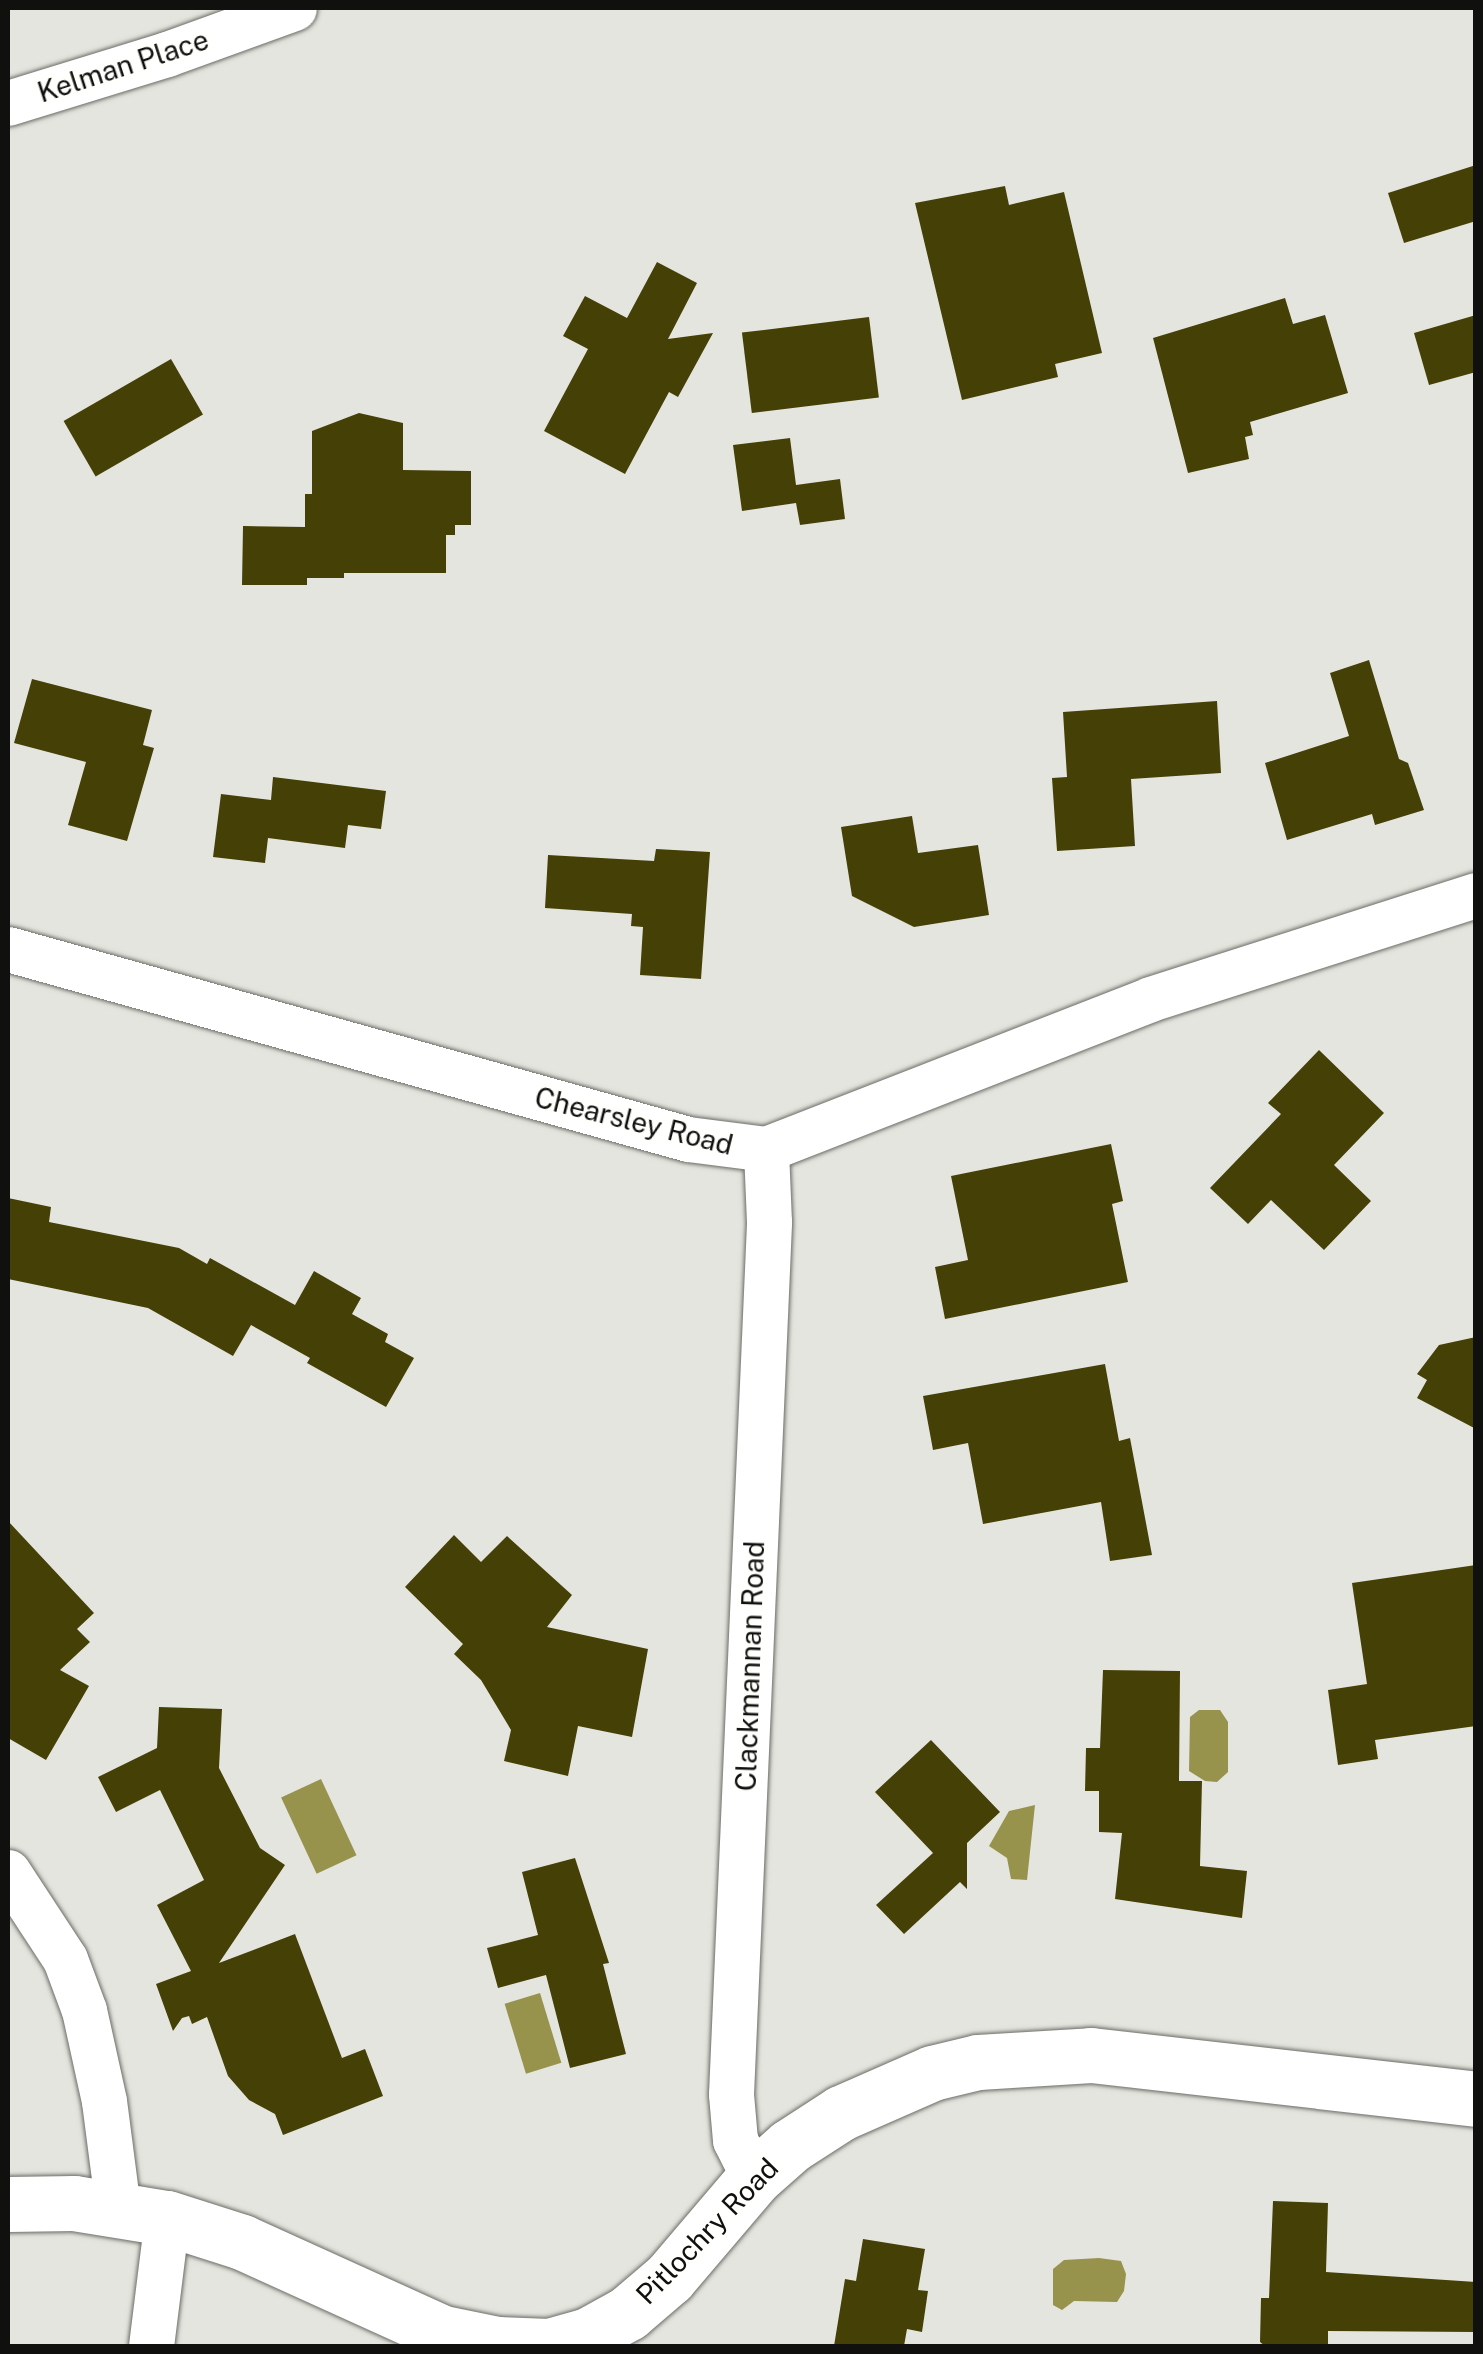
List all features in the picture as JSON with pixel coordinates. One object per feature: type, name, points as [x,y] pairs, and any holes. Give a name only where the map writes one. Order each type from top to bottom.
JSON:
[{"type":"street","name":"Kelman Place","points":[[8,102],[167,54],[294,8]]},
{"type":"street","name":"Chearsley Road","points":[[8,949],[688,1139],[766,1149],[1150,999],[1476,895]]},
{"type":"street","name":"Clackmannan Road","points":[[754,2178],[735,2140],[730,2094],[770,1222],[766,1149]]},
{"type":"street","points":[[8,1872],[65,1959],[84,2010],[104,2100],[143,2214],[151,2346]]},
{"type":"street","name":"Pitlochry Road","points":[[8,2204],[143,2214],[242,2242],[443,2333],[497,2344],[550,2346],[588,2335],[628,2313],[669,2278],[754,2178],[841,2112],[888,2089],[978,2062],[1090,2055],[1476,2099]]},
{"type":"shaded area","points":[[1199,1710],[1220,1710],[1228,1722],[1228,1772],[1217,1782],[1205,1781],[1189,1771],[1190,1717]]},
{"type":"shaded area","points":[[321,1779],[356,1855],[317,1874],[281,1798]]},
{"type":"shaded area","points":[[1035,1805],[1027,1880],[1011,1879],[1007,1858],[989,1846],[1009,1811]]},
{"type":"shaded area","points":[[540,1993],[561,2063],[526,2074],[505,2004]]},
{"type":"shaded area","points":[[1064,2260],[1121,2261],[1126,2274],[1124,2291],[1117,2302],[1074,2301],[1062,2310],[1053,2305],[1053,2269]]},
{"type":"building","points":[[1476,165],[1476,221],[1404,243],[1388,193]]},
{"type":"building","points":[[1005,186],[1009,205],[1064,192],[1102,353],[1055,364],[1058,377],[962,400],[915,203]]},
{"type":"building","points":[[657,262],[697,283],[668,339],[713,333],[678,397],[669,392],[625,474],[544,431],[588,349],[563,336],[585,296],[627,318]]},
{"type":"building","points":[[1285,298],[1293,324],[1325,315],[1348,393],[1250,422],[1253,435],[1245,437],[1249,459],[1188,473],[1153,338]]},
{"type":"building","points":[[1476,315],[1476,372],[1429,385],[1414,333]]},
{"type":"building","points":[[869,317],[879,397],[752,413],[742,333]]},
{"type":"building","points":[[171,359],[203,414],[96,476],[64,421]]},
{"type":"building","points":[[359,413],[403,423],[403,470],[471,471],[471,525],[455,525],[455,535],[446,535],[446,573],[344,573],[344,578],[307,578],[307,585],[242,585],[243,526],[305,527],[305,494],[312,494],[312,431]]},
{"type":"building","points":[[790,438],[796,485],[840,479],[845,519],[800,525],[796,503],[742,511],[733,445]]},
{"type":"building","points":[[1369,660],[1399,759],[1408,763],[1424,810],[1375,825],[1372,814],[1287,840],[1265,763],[1349,736],[1330,673]]},
{"type":"building","points":[[32,679],[152,710],[143,745],[154,748],[127,841],[68,825],[86,762],[14,743]]},
{"type":"building","points":[[1217,701],[1221,773],[1131,779],[1135,846],[1057,851],[1052,778],[1067,777],[1063,712]]},
{"type":"building","points":[[273,777],[386,791],[381,829],[348,825],[345,848],[268,838],[265,863],[213,857],[221,794],[271,800]]},
{"type":"building","points":[[912,816],[918,853],[978,845],[989,915],[914,927],[852,896],[841,827]]},
{"type":"building","points":[[656,849],[710,852],[701,979],[640,975],[643,927],[631,926],[632,914],[545,908],[548,855],[654,861]]},
{"type":"building","points":[[1319,1050],[1384,1113],[1334,1165],[1371,1201],[1324,1250],[1271,1200],[1248,1224],[1210,1188],[1281,1114],[1268,1103]]},
{"type":"building","points":[[1111,1144],[1123,1201],[1112,1204],[1128,1282],[945,1319],[935,1267],[968,1260],[951,1176]]},
{"type":"building","points":[[8,1198],[51,1207],[49,1222],[179,1248],[207,1264],[210,1258],[295,1305],[314,1271],[361,1298],[352,1314],[388,1334],[385,1342],[414,1358],[386,1407],[307,1363],[310,1358],[251,1325],[233,1356],[148,1308],[8,1279]]},
{"type":"building","points":[[1476,1337],[1476,1429],[1417,1398],[1427,1380],[1417,1374],[1439,1345]]},
{"type":"building","points":[[1105,1364],[1119,1441],[1130,1438],[1152,1555],[1110,1561],[1101,1502],[983,1524],[968,1443],[933,1450],[923,1396]]},
{"type":"building","points":[[8,1521],[94,1613],[77,1629],[90,1642],[60,1670],[89,1686],[46,1760],[8,1738]]},
{"type":"building","points":[[454,1535],[481,1562],[507,1536],[572,1595],[547,1627],[648,1649],[632,1737],[578,1726],[568,1776],[504,1761],[511,1730],[481,1680],[454,1654],[463,1644],[405,1587]]},
{"type":"building","points":[[1476,1565],[1476,1726],[1375,1740],[1378,1759],[1338,1765],[1328,1690],[1367,1684],[1352,1583]]},
{"type":"building","points":[[1103,1670],[1180,1671],[1179,1781],[1202,1781],[1200,1866],[1247,1871],[1242,1918],[1115,1899],[1122,1833],[1099,1832],[1099,1791],[1085,1791],[1086,1748],[1100,1748]]},
{"type":"building","points":[[159,1707],[222,1709],[219,1768],[260,1848],[285,1865],[219,1963],[295,1934],[342,2058],[365,2049],[383,2096],[283,2135],[275,2114],[249,2100],[228,2076],[207,2017],[192,2024],[189,2016],[182,2018],[173,2031],[156,1984],[191,1971],[157,1905],[204,1880],[160,1790],[116,1812],[98,1777],[157,1748]]},
{"type":"building","points":[[931,1740],[1000,1812],[967,1843],[967,1889],[960,1882],[904,1934],[876,1905],[933,1853],[875,1792]]},
{"type":"building","points":[[575,1858],[609,1963],[603,1964],[626,2054],[570,2068],[546,1975],[498,1988],[487,1948],[538,1935],[522,1872]]},
{"type":"building","points":[[1273,2201],[1328,2203],[1326,2272],[1476,2282],[1476,2332],[1328,2331],[1328,2346],[1265,2346],[1260,2342],[1261,2298],[1269,2298]]},
{"type":"building","points":[[863,2239],[925,2249],[918,2290],[928,2291],[922,2332],[907,2329],[904,2346],[834,2346],[845,2279],[856,2281]]}]
